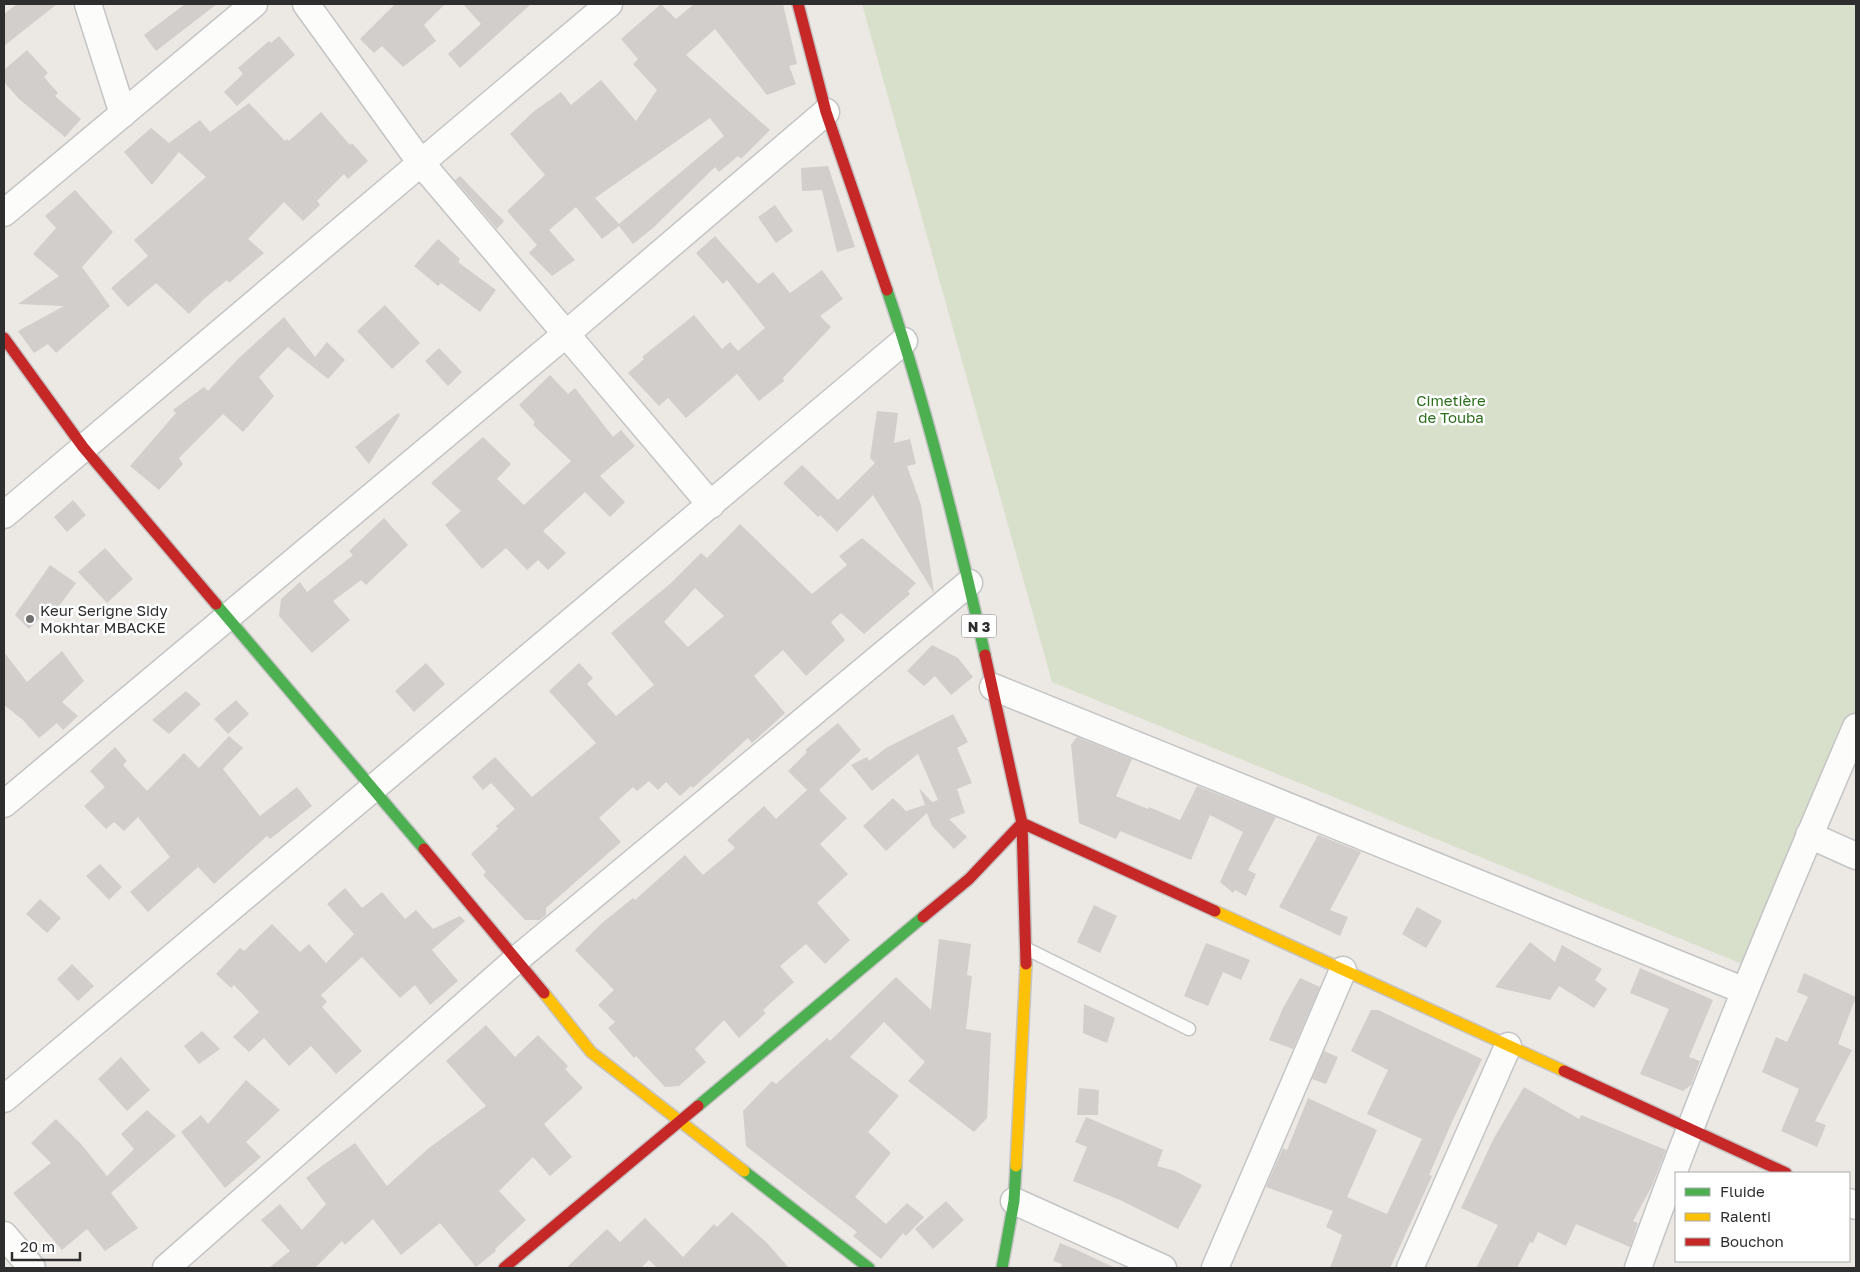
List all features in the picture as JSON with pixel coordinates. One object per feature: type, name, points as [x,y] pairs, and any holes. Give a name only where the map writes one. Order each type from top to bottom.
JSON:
[{"type":"street","points":[[88,4],[123,114]]},
{"type":"street","points":[[4,213],[254,4]]},
{"type":"street","points":[[306,4],[421,164],[711,505]]},
{"type":"street","points":[[4,514],[609,4]]},
{"type":"street","name":"N 3","points":[[798,4],[826,112],[904,341],[969,583],[1022,823],[1027,949],[1021,1098],[1014,1201],[1002,1268]]},
{"type":"street","points":[[4,804],[566,334],[826,112]]},
{"type":"street","points":[[4,338],[83,447],[517,959],[591,1052],[681,1120],[859,1266]]},
{"type":"street","points":[[4,1099],[904,341]]},
{"type":"street","points":[[166,1268],[517,959],[969,583]]},
{"type":"street","points":[[993,687],[1745,990]]},
{"type":"street","points":[[1638,1268],[1689,1129],[1745,990],[1856,727]]},
{"type":"street","points":[[504,1268],[969,879],[1022,823],[1784,1172]]},
{"type":"street","points":[[1809,835],[1856,856]]},
{"type":"street","points":[[1215,1268],[1343,970]]},
{"type":"street","points":[[1410,1268],[1508,1046]]},
{"type":"street","points":[[1014,1201],[1163,1268]]},
{"type":"street","points":[[4,1235],[32,1268]]},
{"type":"lane","points":[[1027,949],[1189,1029]]},
{"type":"green space","name":"Cimetière de Touba","points":[[862,4],[1856,4],[1856,714],[1747,966],[1052,682]]},
{"type":"building","points":[[17,4],[57,4],[4,46],[4,14]]},
{"type":"building","points":[[185,4],[217,4],[156,51],[144,35]]},
{"type":"building","points":[[395,4],[445,4],[424,25],[436,41],[403,67],[382,46],[374,53],[360,39]]},
{"type":"building","points":[[463,4],[531,4],[460,68],[448,54],[481,24]]},
{"type":"building","points":[[661,4],[676,19],[694,4],[783,4],[797,64],[789,66],[796,84],[767,95],[715,29],[686,55],[770,130],[741,159],[738,156],[719,172],[715,167],[653,228],[633,244],[619,226],[602,239],[576,207],[549,230],[575,260],[552,276],[529,253],[537,245],[507,211],[545,175],[510,134],[533,112],[561,92],[571,105],[601,80],[636,121],[657,90],[633,64],[638,59],[621,39]],"holes":[[[710,118],[724,136],[619,224],[595,198]]]},
{"type":"building","points":[[279,36],[295,55],[237,106],[224,92],[243,74],[238,68],[269,41],[271,43]]},
{"type":"building","points":[[27,50],[48,73],[44,77],[58,93],[55,96],[81,119],[65,137],[19,99],[4,82],[4,70]]},
{"type":"building","points":[[249,103],[285,141],[287,139],[289,141],[321,112],[350,145],[352,143],[368,161],[348,179],[344,174],[317,201],[320,205],[303,221],[284,202],[248,239],[264,253],[229,283],[227,280],[189,314],[156,283],[128,307],[111,288],[148,256],[134,240],[206,177],[179,152],[152,185],[124,152],[151,128],[169,143],[200,120],[210,132]]},
{"type":"building","points":[[828,166],[855,247],[837,252],[822,190],[802,191],[801,168]]},
{"type":"building","points":[[460,176],[504,221],[497,229],[455,180]]},
{"type":"building","points":[[75,190],[113,232],[82,267],[110,306],[56,353],[48,344],[34,353],[18,331],[64,306],[18,304],[59,276],[33,254],[56,228],[45,216]]},
{"type":"building","points":[[775,205],[793,231],[776,243],[758,217]]},
{"type":"building","points":[[715,236],[758,284],[773,272],[790,293],[822,270],[843,299],[820,316],[831,327],[783,378],[784,381],[759,401],[737,374],[686,418],[668,398],[659,406],[628,373],[644,359],[642,357],[694,315],[722,349],[730,342],[738,351],[765,328],[727,280],[723,284],[696,253]]},
{"type":"building","points":[[438,239],[460,259],[458,262],[496,290],[480,312],[441,283],[438,286],[414,266]]},
{"type":"building","points":[[385,305],[420,343],[392,369],[357,331]]},
{"type":"building","points":[[284,317],[315,357],[327,342],[345,360],[328,379],[288,347],[259,377],[274,396],[243,432],[223,414],[179,458],[183,464],[159,490],[130,466],[176,413],[173,410],[204,387],[208,391],[239,358]]},
{"type":"building","points":[[439,348],[462,372],[448,386],[425,361]]},
{"type":"building","points":[[550,375],[568,394],[575,388],[613,437],[621,430],[635,446],[600,476],[625,502],[610,517],[585,492],[543,531],[566,553],[548,570],[538,560],[527,570],[506,548],[482,569],[445,525],[461,511],[431,483],[483,437],[511,464],[497,479],[524,505],[571,461],[533,425],[535,422],[519,405]]},
{"type":"building","points":[[877,411],[898,413],[894,443],[910,439],[916,464],[907,466],[921,505],[934,593],[873,495],[837,532],[820,515],[818,517],[783,483],[802,465],[838,500],[875,463],[870,458]]},
{"type":"building","points":[[398,413],[400,415],[369,464],[355,447]]},
{"type":"building","points":[[73,500],[86,515],[67,532],[54,517]]},
{"type":"building","points":[[384,518],[408,545],[366,585],[361,580],[333,601],[350,620],[312,653],[279,616],[281,599],[300,582],[307,592],[353,555],[349,551]]},
{"type":"building","points":[[740,524],[812,594],[847,565],[839,556],[862,538],[916,583],[908,591],[910,594],[864,634],[841,613],[831,622],[845,640],[806,676],[783,650],[754,676],[785,713],[752,743],[748,738],[693,788],[691,786],[680,796],[666,782],[658,790],[649,781],[637,791],[633,787],[599,818],[621,842],[546,908],[546,915],[540,920],[525,920],[483,875],[486,872],[471,854],[498,829],[496,826],[515,809],[491,783],[483,790],[472,777],[495,757],[532,797],[596,743],[549,691],[579,663],[593,678],[587,684],[616,716],[654,685],[611,633],[671,583],[701,553],[707,558]],"holes":[[[695,588],[724,616],[688,647],[664,622]]]},
{"type":"building","points":[[105,548],[133,579],[107,603],[78,572]]},
{"type":"building","points":[[50,565],[76,583],[54,613],[48,609],[29,629],[15,615]]},
{"type":"building","points":[[932,645],[958,658],[973,677],[951,695],[935,676],[924,686],[907,671]]},
{"type":"building","points":[[62,651],[84,681],[62,702],[78,716],[63,730],[57,723],[39,738],[23,720],[4,705],[4,652],[27,682]]},
{"type":"building","points":[[426,663],[445,684],[414,712],[395,691]]},
{"type":"building","points":[[186,691],[201,704],[169,734],[152,720]]},
{"type":"building","points":[[236,700],[249,714],[228,734],[214,719]]},
{"type":"building","points":[[953,714],[968,742],[957,748],[972,783],[957,789],[965,813],[949,819],[967,837],[954,849],[932,826],[927,813],[886,851],[863,826],[893,798],[906,811],[925,805],[919,788],[932,802],[938,800],[918,754],[872,791],[851,765],[867,757],[869,761],[886,748]]},
{"type":"building","points":[[838,723],[861,750],[819,790],[847,818],[820,844],[848,874],[817,903],[850,940],[825,964],[806,944],[780,966],[794,982],[763,1010],[766,1013],[739,1038],[724,1020],[695,1049],[706,1062],[679,1086],[665,1087],[636,1056],[634,1058],[608,1028],[615,1022],[598,1005],[614,990],[575,950],[602,923],[633,898],[635,900],[685,855],[703,875],[735,848],[727,840],[764,806],[776,819],[807,790],[788,771],[807,752],[805,750]]},
{"type":"building","points":[[229,736],[243,748],[223,769],[260,816],[297,787],[312,806],[270,839],[267,836],[214,884],[198,867],[148,912],[130,892],[170,857],[138,817],[124,831],[114,822],[106,829],[84,806],[105,787],[90,771],[115,747],[127,761],[123,765],[147,791],[184,753],[199,768]]},
{"type":"building","points":[[1077,737],[1132,759],[1116,796],[1148,809],[1149,807],[1180,820],[1197,786],[1276,817],[1248,870],[1256,874],[1246,896],[1235,890],[1233,893],[1220,882],[1243,832],[1210,815],[1191,860],[1120,831],[1116,839],[1079,823],[1071,745]]},
{"type":"building","points":[[1318,835],[1361,852],[1330,910],[1348,917],[1340,936],[1279,907]]},
{"type":"building","points":[[100,864],[122,887],[109,900],[86,876]]},
{"type":"building","points":[[345,888],[362,908],[382,892],[405,919],[416,910],[433,929],[460,916],[465,921],[432,950],[458,981],[430,1005],[415,985],[400,998],[362,957],[321,995],[327,1002],[322,1007],[362,1051],[336,1074],[311,1046],[289,1066],[264,1038],[249,1052],[233,1037],[259,1012],[234,985],[231,988],[216,974],[240,948],[244,951],[272,924],[300,952],[309,944],[326,963],[354,934],[327,904]]},
{"type":"building","points":[[40,899],[61,918],[47,933],[26,914]]},
{"type":"building","points":[[1094,905],[1117,916],[1100,953],[1077,942]]},
{"type":"building","points":[[1417,907],[1442,921],[1426,948],[1402,934]]},
{"type":"building","points":[[939,939],[971,944],[967,975],[972,976],[966,1029],[991,1033],[987,1118],[974,1132],[908,1081],[925,1062],[884,1022],[850,1057],[899,1096],[868,1132],[891,1153],[855,1197],[886,1224],[907,1203],[924,1217],[906,1236],[903,1233],[881,1259],[853,1236],[857,1232],[746,1146],[743,1111],[772,1081],[776,1084],[827,1038],[830,1041],[896,977],[931,1010]]},
{"type":"building","points":[[1530,942],[1555,962],[1562,945],[1602,969],[1595,980],[1607,989],[1594,1008],[1559,986],[1550,1000],[1495,987]]},
{"type":"building","points":[[1206,943],[1250,960],[1241,980],[1223,972],[1208,1006],[1184,996]]},
{"type":"building","points":[[72,964],[94,986],[78,1001],[57,979]]},
{"type":"building","points":[[1640,968],[1713,1000],[1689,1057],[1700,1061],[1691,1085],[1683,1091],[1640,1074],[1669,1009],[1630,993]]},
{"type":"building","points":[[1804,973],[1856,997],[1838,1044],[1852,1050],[1815,1121],[1826,1125],[1817,1147],[1781,1131],[1799,1089],[1762,1072],[1776,1037],[1787,1042],[1808,997],[1797,992]]},
{"type":"building","points":[[1300,978],[1320,987],[1293,1049],[1269,1040],[1283,1008]]},
{"type":"building","points":[[1084,1004],[1115,1018],[1107,1043],[1083,1033]]},
{"type":"building","points":[[1371,1010],[1378,1010],[1482,1059],[1452,1122],[1429,1175],[1432,1176],[1390,1268],[1330,1268],[1342,1235],[1326,1227],[1333,1211],[1266,1187],[1283,1148],[1287,1150],[1308,1098],[1377,1130],[1347,1197],[1387,1214],[1422,1139],[1367,1114],[1388,1070],[1351,1051]]},
{"type":"building","points":[[486,1025],[515,1057],[538,1035],[568,1066],[565,1069],[583,1088],[544,1124],[572,1157],[550,1176],[533,1157],[499,1191],[526,1220],[495,1249],[496,1251],[476,1267],[440,1223],[401,1255],[373,1219],[345,1245],[342,1241],[315,1268],[269,1268],[290,1251],[261,1220],[280,1204],[302,1230],[326,1204],[306,1178],[323,1165],[355,1143],[387,1186],[429,1148],[486,1106],[446,1061]]},
{"type":"building","points":[[202,1031],[220,1049],[199,1064],[184,1046]]},
{"type":"building","points":[[1324,1051],[1338,1057],[1326,1084],[1312,1079]]},
{"type":"building","points":[[121,1057],[150,1090],[127,1111],[98,1079]]},
{"type":"building","points":[[246,1080],[280,1110],[246,1142],[261,1157],[225,1188],[181,1132],[201,1115],[208,1124]]},
{"type":"building","points":[[1524,1087],[1579,1119],[1581,1115],[1666,1150],[1652,1186],[1633,1221],[1638,1223],[1630,1247],[1576,1224],[1566,1246],[1538,1232],[1533,1243],[1530,1242],[1517,1268],[1476,1268],[1498,1225],[1461,1208],[1494,1138]]},
{"type":"building","points":[[1079,1088],[1099,1090],[1098,1115],[1077,1115]]},
{"type":"building","points":[[147,1110],[176,1136],[111,1193],[138,1228],[105,1251],[87,1229],[62,1250],[13,1193],[51,1163],[31,1143],[56,1119],[81,1144],[107,1176],[134,1149],[121,1134]]},
{"type":"building","points":[[1086,1117],[1163,1150],[1157,1166],[1175,1171],[1202,1185],[1178,1229],[1120,1200],[1073,1181],[1087,1147],[1075,1142]]},
{"type":"building","points":[[946,1201],[964,1220],[933,1249],[915,1229]]},
{"type":"building","points":[[732,1212],[767,1243],[789,1268],[657,1268],[649,1260],[641,1268],[566,1268],[607,1229],[620,1242],[645,1218],[683,1257],[714,1224],[717,1227]]},
{"type":"building","points":[[1060,1243],[1115,1268],[1060,1268],[1062,1264],[1053,1261]]},
{"type":"traffic: fast","points":[[887,290],[902,334],[941,471],[985,655]]},
{"type":"traffic: fast","points":[[216,604],[424,849]]},
{"type":"traffic: fast","points":[[698,1106],[923,917]]},
{"type":"traffic: fast","points":[[1002,1268],[1014,1201],[1016,1166]]},
{"type":"traffic: fast","points":[[744,1171],[869,1268]]},
{"type":"traffic: slow","points":[[1215,911],[1564,1071]]},
{"type":"traffic: slow","points":[[1016,1166],[1026,964]]},
{"type":"traffic: slow","points":[[544,993],[591,1052],[744,1171]]},
{"type":"traffic: jam","points":[[798,4],[826,112],[887,290]]},
{"type":"traffic: jam","points":[[4,338],[83,447],[216,604]]},
{"type":"traffic: jam","points":[[985,655],[1022,823],[1026,964]]},
{"type":"traffic: jam","points":[[923,917],[969,879],[1022,823],[1215,911]]},
{"type":"traffic: jam","points":[[424,849],[544,993]]},
{"type":"traffic: jam","points":[[1564,1071],[1784,1172]]},
{"type":"traffic: jam","points":[[504,1268],[698,1106]]},
{"type":"place","name":"Keur Serigne Sidy Mokhtar MBACKE","points":[[30,619]]}]
